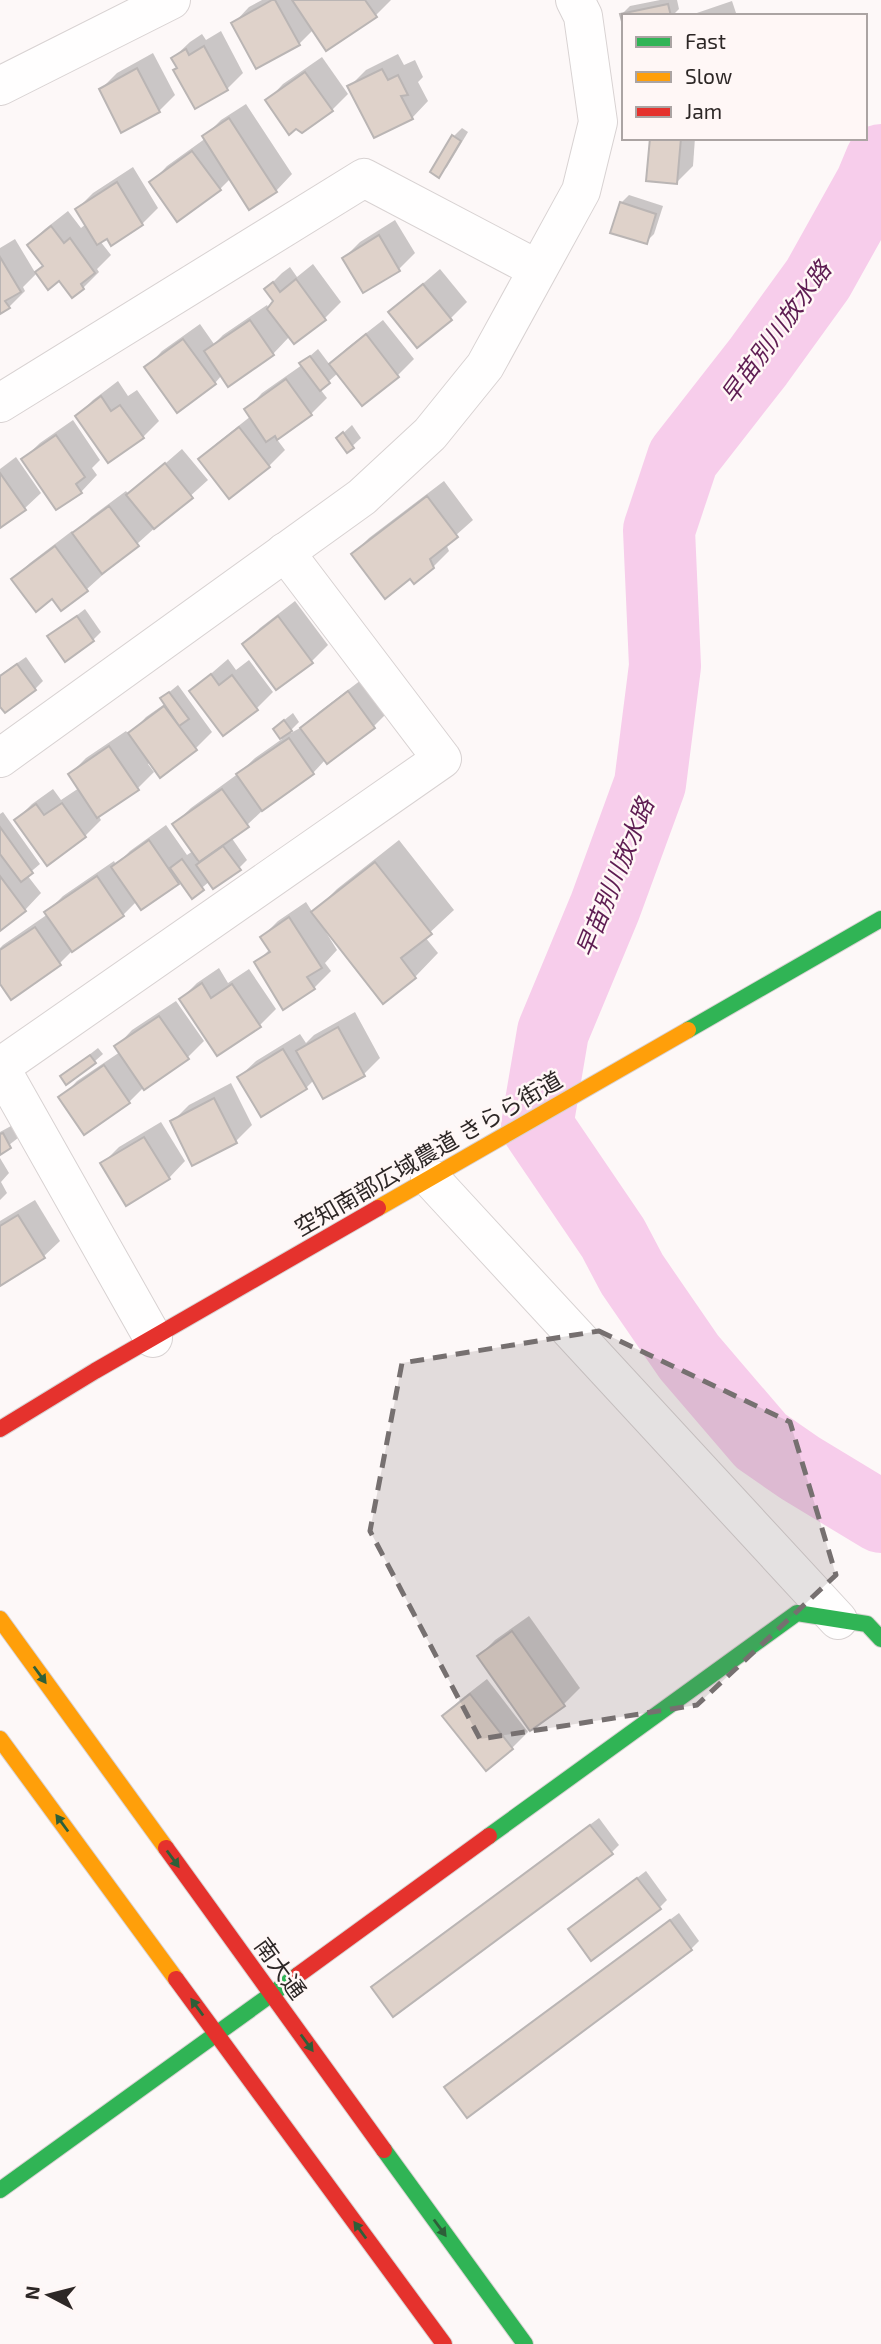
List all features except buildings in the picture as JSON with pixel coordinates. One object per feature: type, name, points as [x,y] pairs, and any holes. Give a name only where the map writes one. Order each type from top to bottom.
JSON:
[{"type":"street","points":[[0,86],[171,0]]},
{"type":"street","points":[[0,758],[362,497],[430,434],[485,366],[581,191],[597,122],[583,16],[575,0]]},
{"type":"street","points":[[0,403],[364,178],[537,269]]},
{"type":"street","points":[[153,1338],[0,1067],[442,759],[285,552]]},
{"type":"street","name":"空知南部広域農道 きらら街道","points":[[0,1429],[153,1338],[881,919]]},
{"type":"street","points":[[430,1178],[838,1620]]},
{"type":"street","points":[[0,2190],[797,1613],[867,1624],[881,1639]]},
{"type":"street","name":"南大通","points":[[0,1619],[524,2344]]},
{"type":"street","points":[[0,1739],[444,2344]]},
{"type":"highlighted area","points":[[599,1331],[790,1422],[836,1575],[697,1705],[480,1739],[370,1531],[402,1363]]},
{"type":"waterway","name":"早苗別川放水路","points":[[881,160],[871,184],[818,279],[683,458],[659,530],[665,666],[650,784],[605,907],[553,1032],[537,1126],[689,1357],[761,1441],[881,1517]]},
{"type":"traffic: fast","points":[[688,1030],[881,919]]},
{"type":"traffic: fast","points":[[489,1836],[797,1613],[867,1624],[881,1639]]},
{"type":"traffic: fast","points":[[0,2190],[298,1975]]},
{"type":"traffic: fast","points":[[384,2150],[525,2344]]},
{"type":"traffic: slow","points":[[378,1208],[688,1030]]},
{"type":"traffic: slow","points":[[0,1619],[166,1848]]},
{"type":"traffic: slow","points":[[0,1739],[176,1979]]},
{"type":"traffic: jam","points":[[0,1429],[95,1371],[378,1208]]},
{"type":"traffic: jam","points":[[298,1975],[489,1836]]},
{"type":"traffic: jam","points":[[166,1848],[384,2150]]},
{"type":"traffic: jam","points":[[176,1979],[444,2344]]}]
